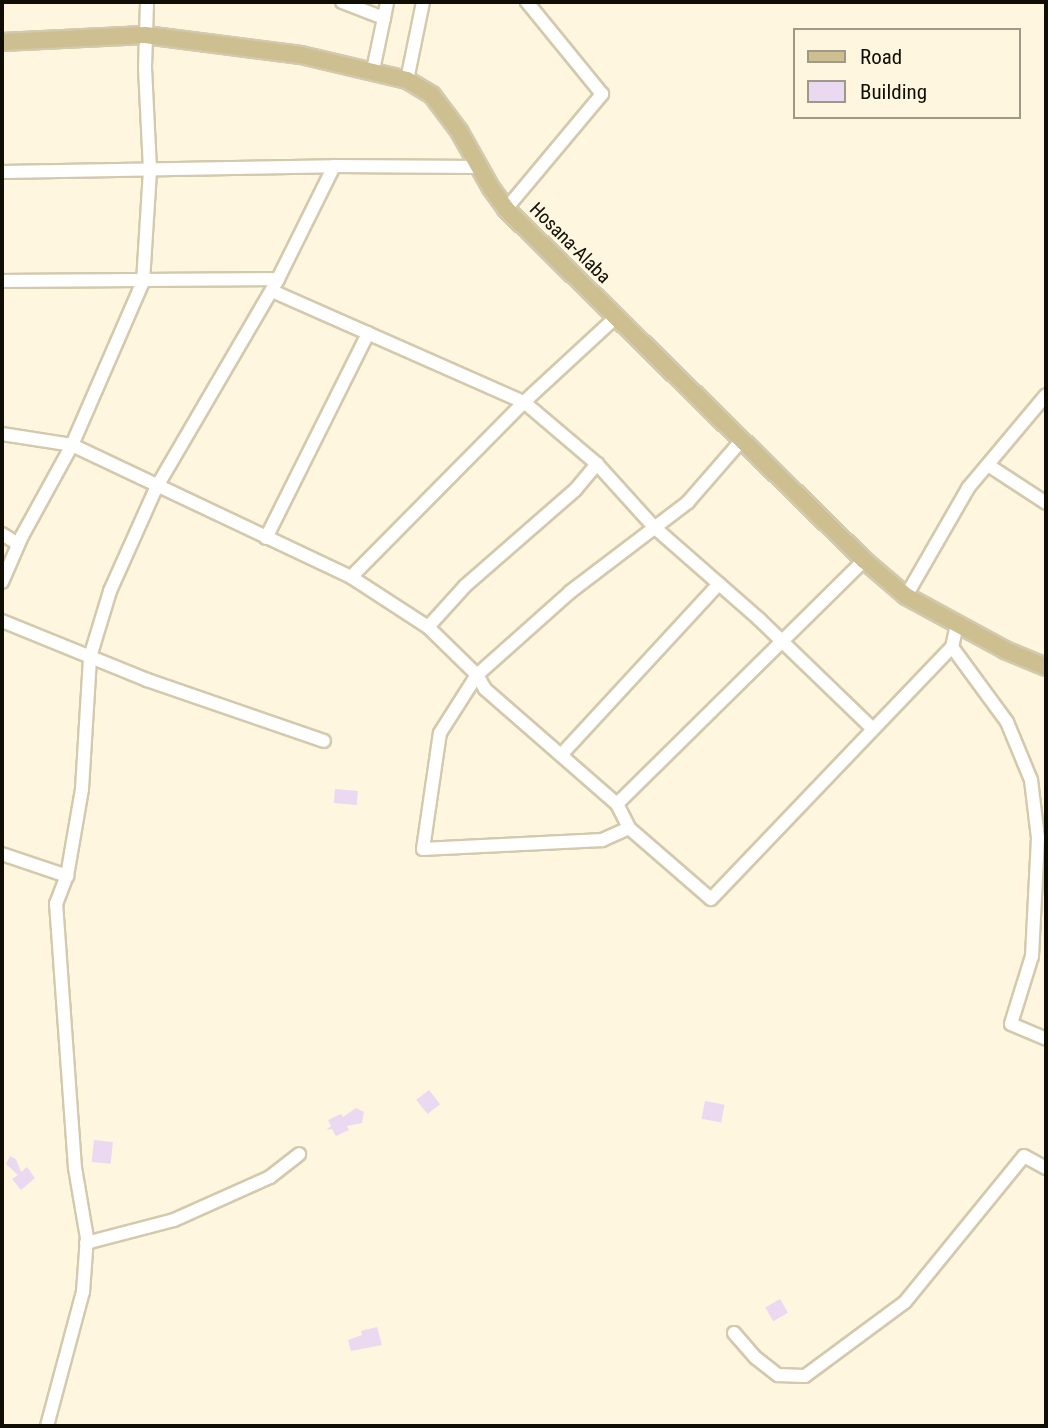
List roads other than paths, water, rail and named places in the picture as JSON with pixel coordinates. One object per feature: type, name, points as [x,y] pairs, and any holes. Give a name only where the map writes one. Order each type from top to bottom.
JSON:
[{"type":"main road","name":"Hosana-Alaba","points":[[2,42],[145,35],[301,55],[407,80],[432,95],[459,131],[506,209],[864,560],[906,596],[1005,650],[1046,667]]},
{"type":"street","points":[[2,582],[18,544],[72,445],[143,282],[150,170],[145,35],[147,2]]},
{"type":"street","points":[[342,2],[384,18]]},
{"type":"street","points":[[373,70],[387,2]]},
{"type":"street","points":[[407,80],[423,2]]},
{"type":"street","points":[[506,209],[602,94],[527,2]]},
{"type":"street","points":[[47,1426],[83,1292],[86,1243],[73,1142],[56,904],[67,876],[82,789],[90,657],[110,591],[156,488],[275,285],[334,166]]},
{"type":"street","points":[[2,172],[334,166],[479,167]]},
{"type":"street","points":[[2,281],[275,285],[368,333],[524,402],[597,464],[654,527],[782,640],[872,728]]},
{"type":"street","points":[[351,577],[524,402],[615,318]]},
{"type":"street","points":[[266,538],[368,333]]},
{"type":"street","points":[[906,596],[968,488],[1046,395]]},
{"type":"street","points":[[2,434],[72,445],[156,488],[351,577],[428,627],[477,675],[485,689],[617,804],[629,828],[711,899],[952,647],[957,624]]},
{"type":"street","points":[[629,828],[602,840],[423,849],[440,733],[477,675],[570,592],[688,502],[741,441]]},
{"type":"street","points":[[428,627],[465,586],[566,498],[597,464]]},
{"type":"street","points":[[988,465],[1046,503]]},
{"type":"street","points":[[2,534],[18,544]]},
{"type":"street","points":[[617,804],[864,560]]},
{"type":"street","points":[[561,755],[719,584]]},
{"type":"street","points":[[2,621],[90,657],[324,741]]},
{"type":"street","points":[[952,647],[1007,722],[1031,780],[1038,838],[1032,956],[1011,1024],[1046,1039]]},
{"type":"street","points":[[2,854],[67,876]]},
{"type":"street","points":[[86,1243],[173,1220],[270,1177],[299,1154]]},
{"type":"street","points":[[734,1333],[756,1358],[778,1375],[805,1376],[905,1302],[1024,1156],[1046,1167]]}]
